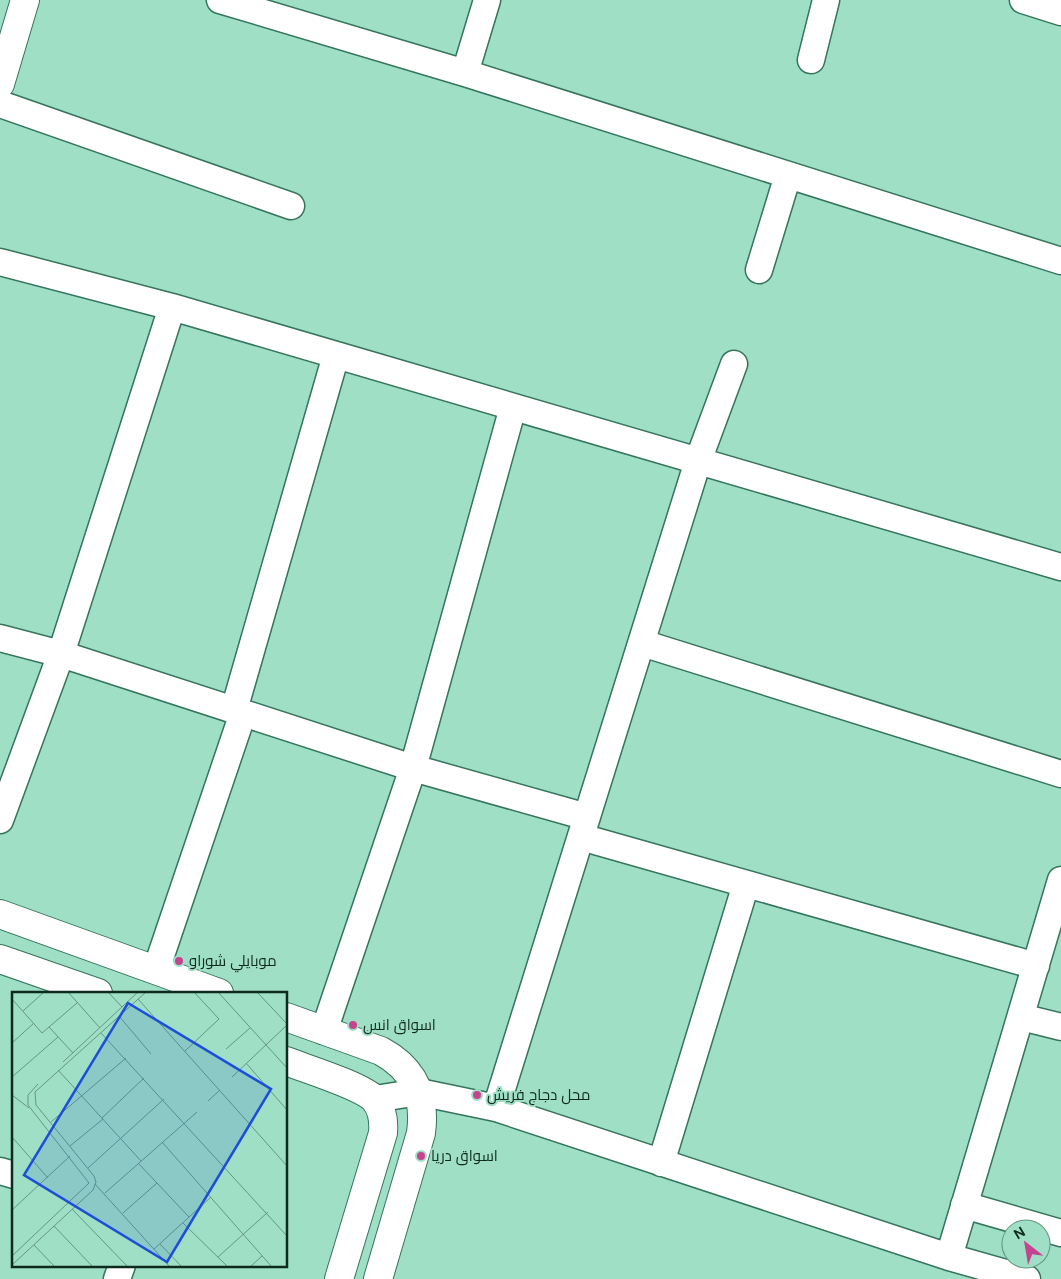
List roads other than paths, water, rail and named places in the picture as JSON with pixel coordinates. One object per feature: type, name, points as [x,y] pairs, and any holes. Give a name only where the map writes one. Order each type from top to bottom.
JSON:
[{"type":"street","points":[[0,84],[25,0]]},
{"type":"street","points":[[220,0],[465,73],[1061,261]]},
{"type":"street","points":[[465,73],[487,0]]},
{"type":"street","points":[[811,60],[826,0]]},
{"type":"street","points":[[1023,0],[1061,12]]},
{"type":"street","points":[[0,104],[291,206]]},
{"type":"street","points":[[759,270],[788,175]]},
{"type":"street","points":[[0,262],[172,307],[1061,567]]},
{"type":"street","points":[[0,820],[61,654],[172,307]]},
{"type":"street","points":[[156,970],[238,711],[336,355]]},
{"type":"street","points":[[496,1108],[698,461],[734,364]]},
{"type":"street","points":[[324,1031],[413,768],[513,407]]},
{"type":"street","points":[[0,638],[61,654],[413,768],[746,884],[1036,966]]},
{"type":"street","points":[[642,643],[1061,774]]},
{"type":"street","points":[[949,1257],[1061,880]]},
{"type":"street","points":[[662,1163],[746,884]]},
{"type":"street","points":[[0,914],[216,992]]},
{"type":"street","points":[[0,959],[95,992]]},
{"type":"street","points":[[1021,1017],[1061,1027]]},
{"type":"street","points":[[288,1018],[391,1056],[408,1072],[419,1092],[423,1119],[421,1133],[378,1279]]},
{"type":"street","points":[[288,1062],[367,1093],[375,1099],[383,1115],[383,1133],[340,1279]]},
{"type":"street","points":[[375,1099],[419,1092],[496,1108],[949,1257],[1026,1279]]},
{"type":"street","points":[[964,1205],[1061,1233]]},
{"type":"street","points":[[117,1279],[122,1266]]},
{"type":"place","name":"موبايلي شوراو","points":[[179,961]]},
{"type":"place","name":"اسواق انس","points":[[353,1025]]},
{"type":"place","name":"محل دجاج فريش","points":[[477,1095]]},
{"type":"place","name":"اسواق دريا","points":[[421,1156]]}]
